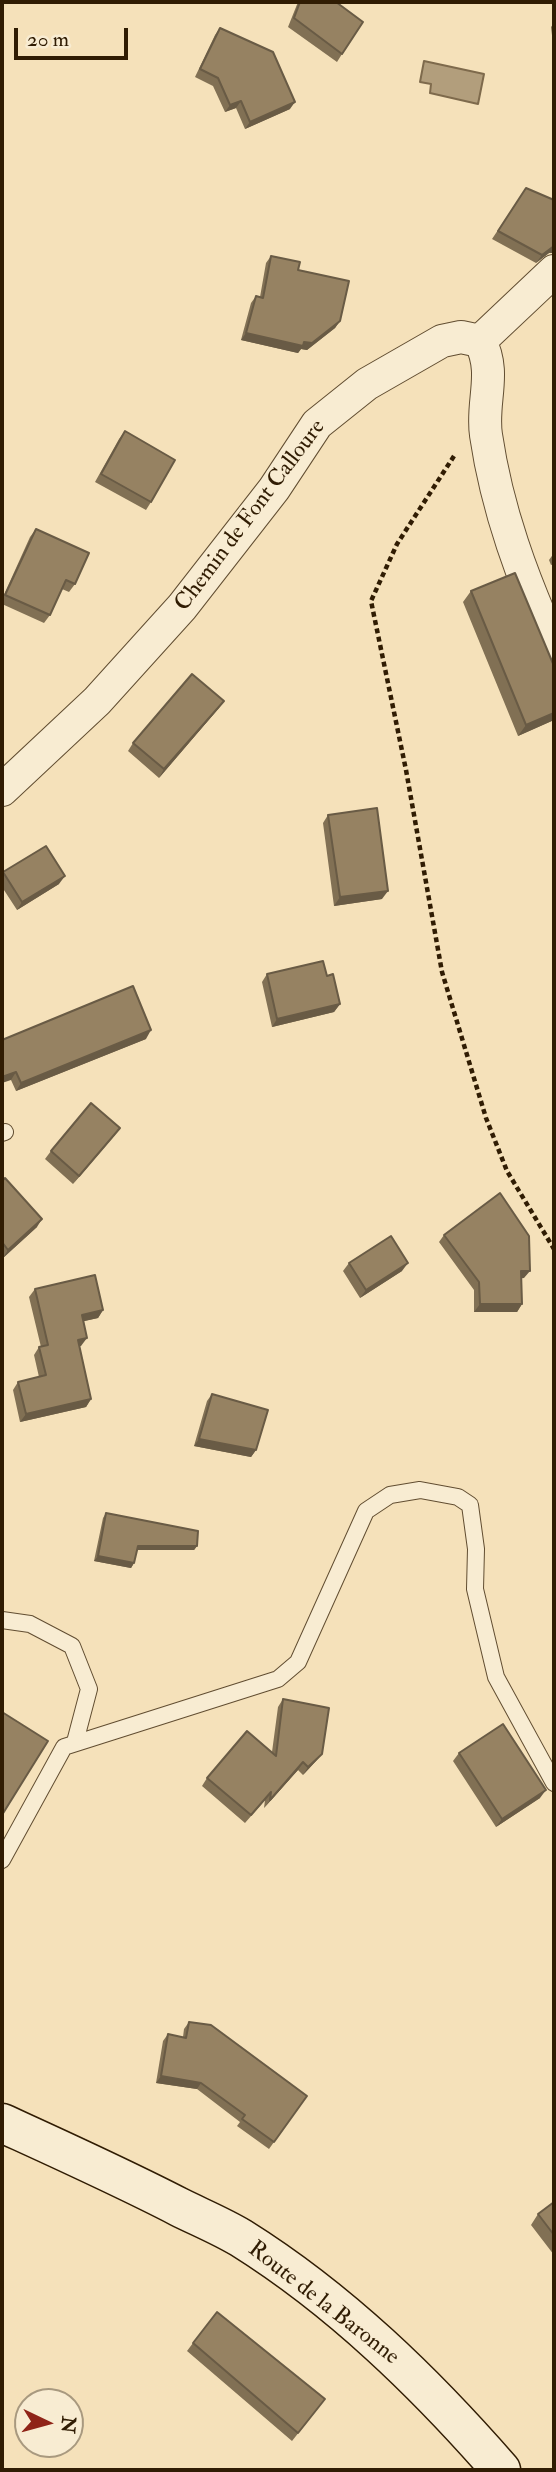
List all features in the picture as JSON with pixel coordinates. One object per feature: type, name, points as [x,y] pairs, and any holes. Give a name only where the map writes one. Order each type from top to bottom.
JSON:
[{"type":"main road","name":"Route de la Baronne","points":[[2,2123],[240,2238],[306,2284],[377,2342],[452,2413],[501,2470]]},
{"type":"street","points":[[554,271],[480,341],[488,357],[490,373],[485,432],[502,513],[527,590],[554,648]]},
{"type":"street","name":"Chemin de Font Calloure","points":[[2,790],[97,701],[182,607],[274,489],[317,424],[367,384],[442,341],[461,337],[480,341]]},
{"type":"lane","points":[[2,1860],[64,1746],[278,1679],[298,1662],[366,1511],[390,1495],[421,1490],[458,1497],[470,1505],[476,1549],[475,1589],[496,1677],[554,1783]]},
{"type":"lane","points":[[2,1620],[30,1624],[72,1646],[89,1689],[75,1742]]},
{"type":"path","points":[[485,432],[460,449],[397,544],[371,601],[406,770],[442,972],[486,1118],[507,1171],[554,1249]]},
{"type":"shaded area","points":[[424,61],[484,74],[478,104],[430,93],[431,84],[420,82]]},
{"type":"building","points":[[300,2],[336,2],[363,22],[342,54],[294,18]]},
{"type":"building","points":[[220,28],[273,52],[295,102],[250,122],[241,101],[230,105],[218,78],[200,69]]},
{"type":"building","points":[[526,188],[554,200],[554,246],[542,255],[498,231]]},
{"type":"building","points":[[271,256],[300,262],[298,270],[349,281],[340,321],[312,343],[304,342],[303,346],[246,333],[256,296],[263,298]]},
{"type":"building","points":[[125,431],[175,460],[151,502],[101,474]]},
{"type":"building","points":[[36,529],[89,553],[75,584],[66,580],[50,615],[5,595]]},
{"type":"building","points":[[515,573],[554,666],[554,713],[526,725],[471,591]]},
{"type":"building","points":[[192,674],[224,701],[164,769],[133,743]]},
{"type":"building","points":[[377,808],[388,891],[340,897],[328,815]]},
{"type":"building","points":[[46,846],[65,876],[22,902],[3,872]]},
{"type":"building","points":[[323,961],[327,976],[333,974],[340,1004],[277,1019],[267,974]]},
{"type":"building","points":[[133,986],[151,1030],[21,1083],[16,1072],[2,1077],[2,1040]]},
{"type":"building","points":[[91,1103],[120,1128],[79,1176],[51,1151]]},
{"type":"building","points":[[5,1178],[42,1219],[8,1250],[2,1242],[2,1181]]},
{"type":"building","points":[[500,1193],[529,1236],[530,1271],[521,1271],[522,1304],[480,1304],[479,1282],[444,1235]]},
{"type":"building","points":[[391,1236],[408,1263],[366,1290],[349,1263]]},
{"type":"building","points":[[95,1275],[103,1310],[82,1315],[87,1338],[78,1340],[91,1399],[26,1414],[18,1382],[46,1375],[39,1347],[48,1345],[35,1289]]},
{"type":"building","points":[[212,1394],[268,1410],[256,1450],[199,1439]]},
{"type":"building","points":[[106,1513],[198,1531],[197,1546],[138,1546],[134,1563],[98,1556]]},
{"type":"building","points":[[283,1699],[329,1708],[322,1754],[308,1767],[303,1762],[270,1800],[271,1792],[251,1815],[207,1778],[247,1731],[276,1756]]},
{"type":"building","points":[[2,1712],[48,1741],[2,1815]]},
{"type":"building","points":[[503,1724],[546,1790],[502,1819],[459,1753]]},
{"type":"building","points":[[189,2022],[211,2025],[307,2096],[274,2142],[242,2119],[245,2115],[201,2083],[161,2076],[168,2034],[186,2038]]},
{"type":"building","points":[[554,2202],[554,2235],[538,2214]]},
{"type":"building","points":[[217,2312],[325,2399],[298,2433],[193,2343]]}]
